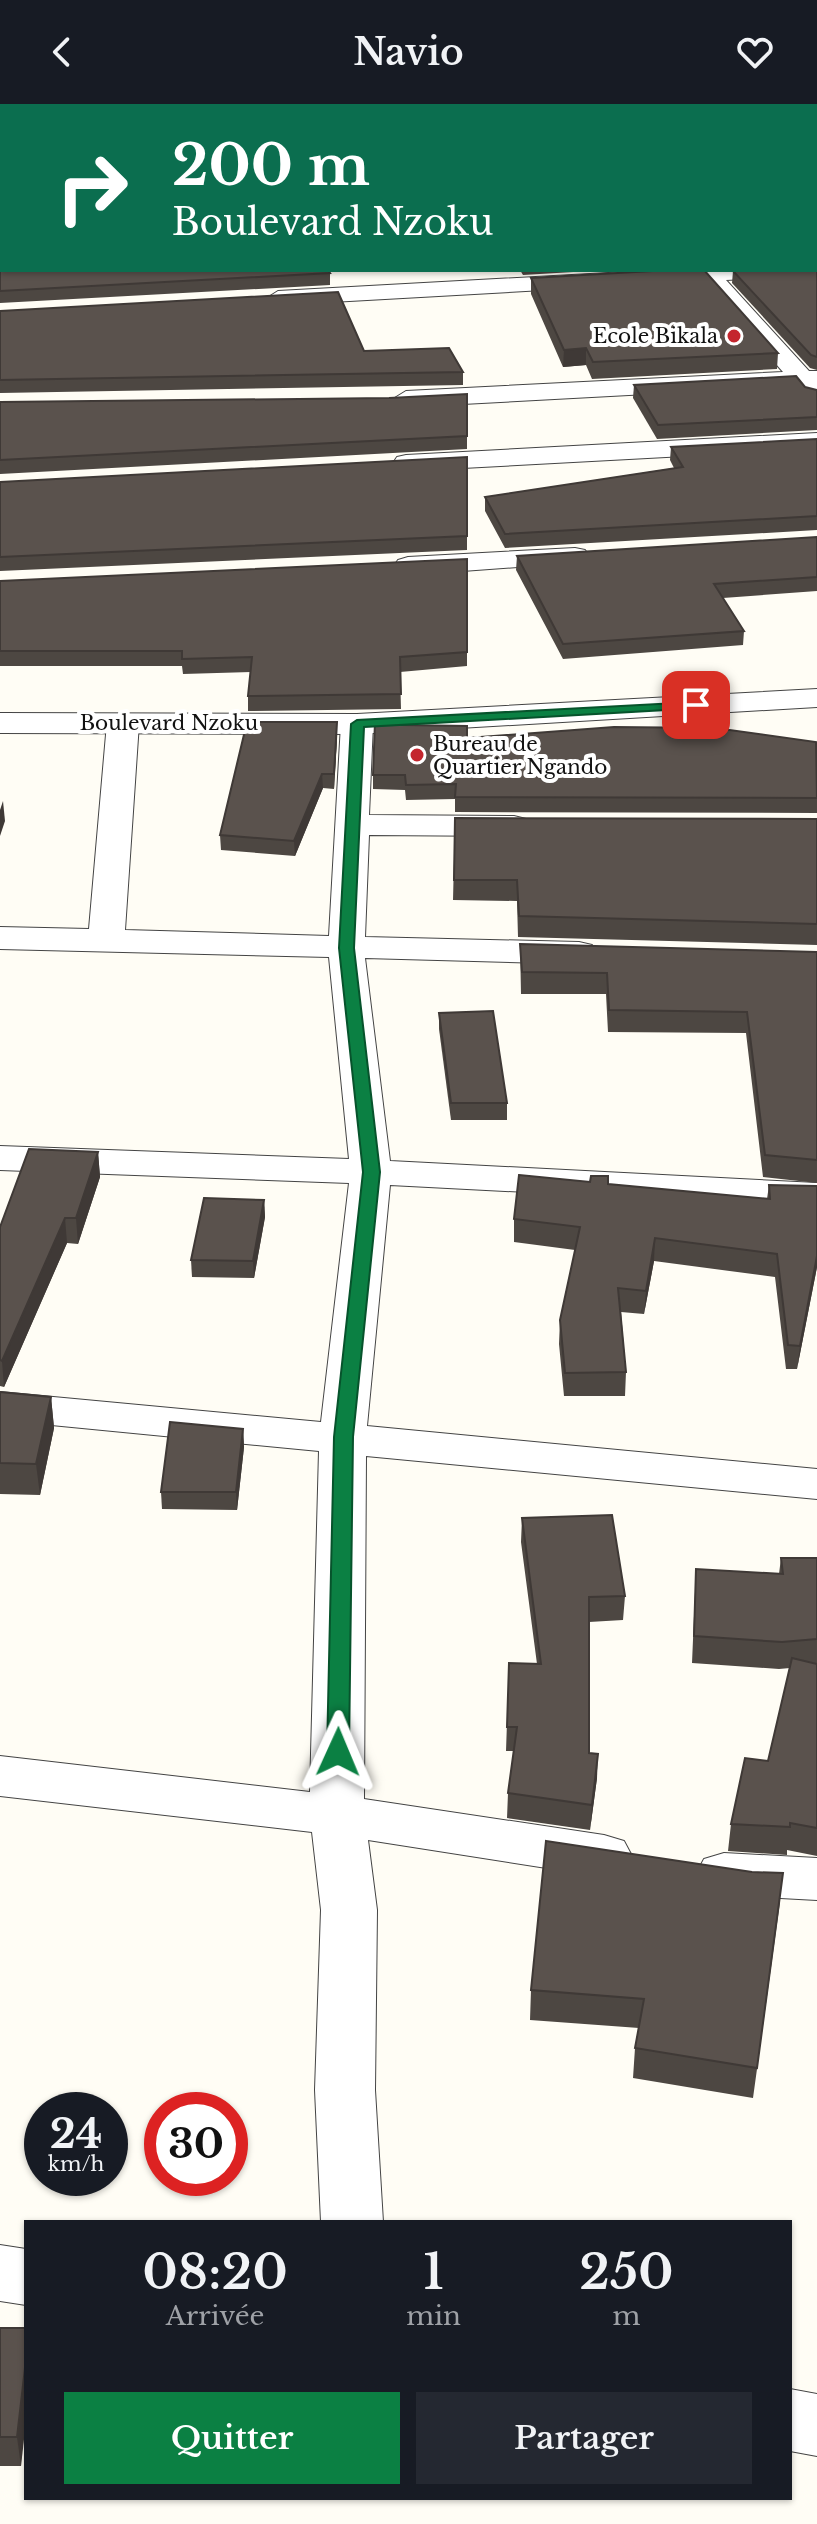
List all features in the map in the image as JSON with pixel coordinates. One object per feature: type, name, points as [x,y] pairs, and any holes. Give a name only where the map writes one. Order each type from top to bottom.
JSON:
[{"type":"street","points":[[255,299],[283,288],[706,272],[812,384]]},
{"type":"street","points":[[389,400],[812,384]]},
{"type":"street","points":[[379,464],[817,441]]},
{"type":"street","points":[[383,567],[605,554]]},
{"type":"street","name":"Boulevard Nzoku","points":[[0,723],[357,724],[817,698]]},
{"type":"street","points":[[106,940],[123,723]]},
{"type":"street","points":[[352,2220],[345,2090],[349,1910],[337,1815],[343,1437],[371,1172],[346,948],[357,724]]},
{"type":"street","points":[[353,825],[539,826]]},
{"type":"street","points":[[0,938],[613,954]]},
{"type":"street","points":[[0,1158],[371,1172],[817,1195]]},
{"type":"street","points":[[0,1406],[817,1484]]},
{"type":"street","points":[[0,1776],[337,1815],[749,1878],[817,1879]]},
{"type":"street","points":[[0,2273],[24,2277]]},
{"type":"street","points":[[792,2420],[817,2425]]},
{"type":"building","points":[[0,272],[330,273],[0,291]]},
{"type":"building","points":[[635,272],[706,272],[778,353],[593,362],[586,348],[564,350],[531,278]]},
{"type":"building","points":[[734,272],[817,272],[817,357],[811,355]]},
{"type":"building","points":[[338,292],[364,351],[449,348],[463,372],[0,380],[0,311]]},
{"type":"building","points":[[796,376],[805,387],[817,390],[817,417],[658,425],[634,385]]},
{"type":"building","points":[[467,394],[467,436],[0,460],[0,402],[389,398]]},
{"type":"building","points":[[817,439],[817,516],[505,534],[485,497],[683,467],[671,447]]},
{"type":"building","points":[[467,457],[467,536],[0,557],[0,482]]},
{"type":"building","points":[[817,537],[817,577],[714,584],[744,631],[563,644],[517,556]]},
{"type":"building","points":[[467,559],[467,652],[400,657],[401,694],[248,696],[252,657],[182,659],[182,651],[0,651],[0,581]]},
{"type":"building","points":[[402,720],[402,725],[467,726],[467,738],[614,727],[715,728],[816,742],[817,798],[455,797],[456,784],[406,785],[405,775],[373,775],[375,722]]},
{"type":"building","points":[[247,722],[337,722],[334,774],[322,774],[294,841],[220,835]]},
{"type":"building","points":[[455,818],[817,819],[817,924],[519,916],[517,880],[454,880]]},
{"type":"building","points":[[520,944],[817,952],[817,1160],[765,1155],[747,1012],[609,1010],[607,973],[522,972]]},
{"type":"building","points":[[493,1011],[507,1103],[451,1103],[439,1013]]},
{"type":"building","points":[[29,1149],[98,1152],[76,1218],[65,1218],[2,1361],[0,1227]]},
{"type":"building","points":[[519,1175],[590,1182],[591,1176],[608,1176],[608,1184],[770,1199],[769,1185],[817,1186],[817,1256],[800,1346],[788,1345],[777,1254],[655,1238],[646,1291],[618,1288],[626,1372],[565,1373],[560,1320],[580,1227],[514,1219]]},
{"type":"building","points":[[204,1198],[264,1200],[253,1261],[191,1260]]},
{"type":"building","points":[[0,1392],[51,1397],[36,1464],[0,1463]]},
{"type":"building","points":[[170,1422],[243,1429],[236,1492],[161,1492]]},
{"type":"building","points":[[612,1515],[625,1596],[589,1597],[589,1753],[598,1754],[592,1805],[508,1793],[517,1727],[507,1727],[509,1663],[541,1664],[522,1518]]},
{"type":"building","points":[[781,1558],[817,1558],[817,1639],[782,1642],[694,1636],[696,1569],[783,1574]]},
{"type":"building","points":[[792,1658],[817,1664],[817,1828],[790,1823],[790,1827],[731,1824],[745,1758],[768,1761]]},
{"type":"building","points":[[546,1841],[752,1872],[783,1873],[757,2068],[635,2048],[644,1999],[531,1990]]},
{"type":"building","points":[[0,2328],[24,2328],[24,2376],[17,2437],[0,2437]]},
{"type":"place","name":"Ecole Bikala","points":[[734,336]]},
{"type":"place","name":"Bureau de Quartier Ngando","points":[[417,755]]},
{"type":"route","points":[[338,1752],[343,1437],[371,1172],[346,948],[357,724],[696,705]]}]
